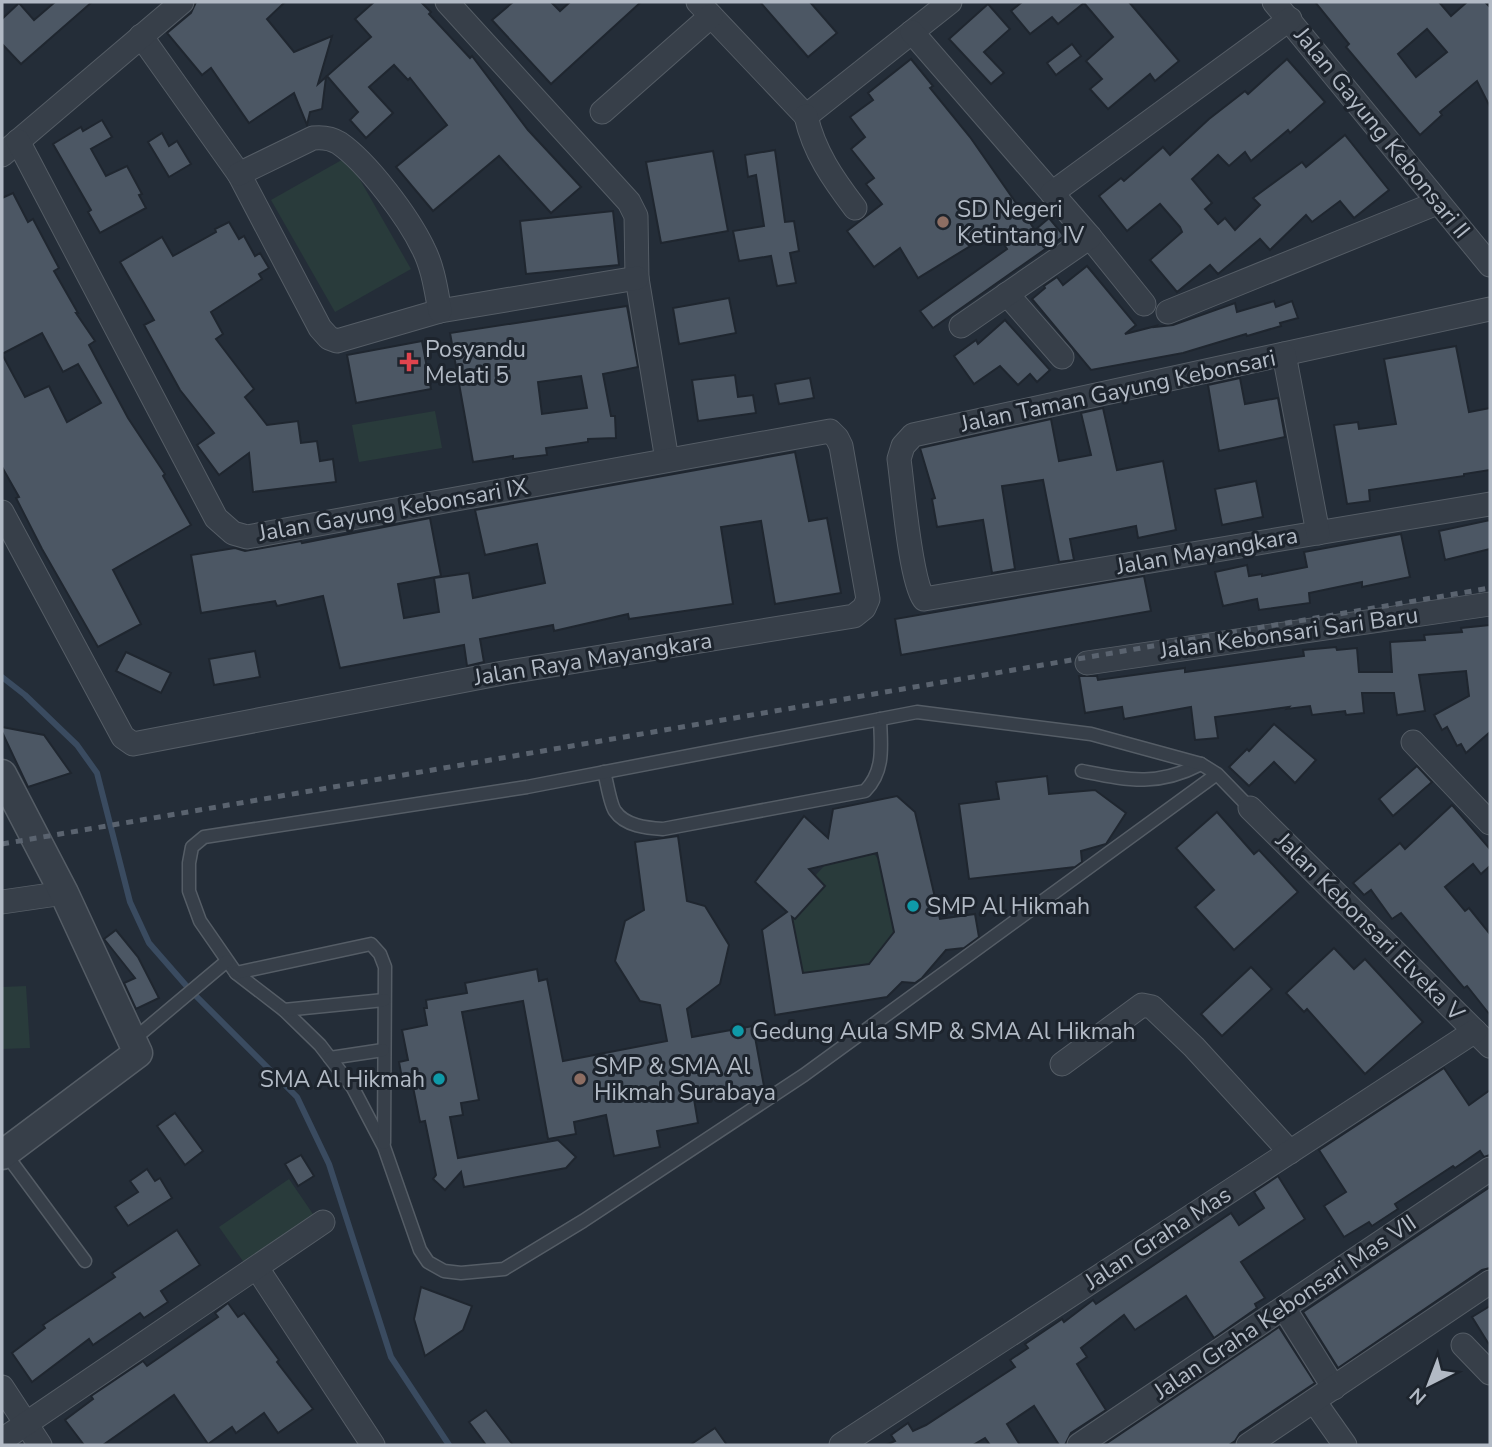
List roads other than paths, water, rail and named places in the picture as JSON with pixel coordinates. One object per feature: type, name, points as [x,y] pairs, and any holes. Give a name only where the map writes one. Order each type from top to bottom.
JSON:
[{"type":"street","points":[[10,148],[182,2]]},
{"type":"street","points":[[447,2],[629,202],[636,216],[637,278],[667,460]]},
{"type":"street","points":[[806,116],[950,2]]},
{"type":"street","name":"Jalan Gayung Kebonsari II","points":[[1274,2],[1490,265]]},
{"type":"street","points":[[602,112],[705,9],[806,116],[811,139],[827,171],[855,208]]},
{"type":"street","points":[[1052,193],[1290,19]]},
{"type":"street","points":[[912,32],[1090,237],[1144,304]]},
{"type":"street","points":[[141,36],[239,174],[320,328],[329,338],[337,341],[440,311],[637,278]]},
{"type":"street","points":[[239,174],[313,138],[326,138],[339,144],[381,186],[410,225],[430,264],[440,311]]},
{"type":"street","name":"Jalan Gayung Kebonsari IX","points":[[10,148],[216,518],[233,533],[247,537],[830,431]]},
{"type":"street","points":[[1168,312],[1437,203]]},
{"type":"street","points":[[961,326],[1090,237]]},
{"type":"street","points":[[1007,294],[1062,357]]},
{"type":"street","name":"Jalan Taman Gayung Kebonsari","points":[[923,599],[914,565],[899,459],[902,446],[913,435],[1490,309]]},
{"type":"street","points":[[1284,354],[1318,533]]},
{"type":"street","name":"Jalan Raya Mayangkara","points":[[2,512],[123,737],[130,743],[140,744],[503,673],[854,616],[864,608],[868,599],[841,446],[830,431]]},
{"type":"street","name":"Jalan Mayangkara","points":[[923,599],[1490,504]]},
{"type":"street","name":"Jalan Kebonsari Sari Baru","points":[[1087,663],[1490,604]]},
{"type":"street","points":[[1413,742],[1490,823]]},
{"type":"street","points":[[2,774],[64,893],[136,1046],[3,1154]]},
{"type":"street","name":"Jalan Kebonsari Elveka V","points":[[1251,808],[1483,1039]]},
{"type":"street","points":[[2,902],[64,893]]},
{"type":"street","points":[[1062,1064],[1142,1005],[1152,1007],[1194,1047],[1290,1152]]},
{"type":"street","name":"Jalan Graha Mas","points":[[841,1445],[1290,1152],[1483,1039]]},
{"type":"street","name":"Jalan Graha Kebonsari Mas VII","points":[[1079,1445],[1490,1169]]},
{"type":"street","points":[[2,1440],[323,1222]]},
{"type":"street","points":[[257,1268],[373,1445]]},
{"type":"street","points":[[1248,1445],[1490,1282]]},
{"type":"street","points":[[1284,1308],[1334,1388]]},
{"type":"street","points":[[1463,1345],[1490,1374]]},
{"type":"street","points":[[2,1387],[40,1445]]},
{"type":"street","points":[[1314,1401],[1345,1445]]},
{"type":"lane","points":[[1217,774],[804,1074],[583,1222],[504,1269],[461,1273],[444,1271],[428,1262],[420,1250],[384,1147],[353,1088],[320,1045],[284,1010],[236,973],[200,921],[190,891],[189,863],[192,846],[204,837],[527,787],[917,712],[1091,734],[1201,764],[1217,774],[1251,808]]},
{"type":"lane","points":[[604,772],[615,811],[642,827],[663,829],[851,794],[865,791],[874,782],[882,761],[880,719]]},
{"type":"lane","points":[[1082,771],[1133,782],[1186,772],[1201,764]]},
{"type":"lane","points":[[236,973],[371,944],[380,954],[385,967],[384,1147]]},
{"type":"lane","points":[[136,1046],[184,996],[227,961]]},
{"type":"lane","points":[[284,1010],[383,999]]},
{"type":"lane","points":[[330,1058],[383,1050]]},
{"type":"lane","points":[[3,1154],[85,1261]]},
{"type":"waterway","points":[[2,677],[25,695],[77,745],[97,773],[130,902],[149,943],[190,990],[297,1097],[329,1164],[391,1357],[449,1445]]},
{"type":"railway","points":[[2,844],[1490,588]]},
{"type":"place","name":"SD Negeri Ketintang IV","points":[[943,222]]},
{"type":"place","name":"Posyandu Melati 5","points":[[409,362]]},
{"type":"place","name":"SMP Al Hikmah","points":[[913,906]]},
{"type":"place","name":"Gedung Aula SMP & SMA Al Hikmah","points":[[738,1031]]},
{"type":"place","name":"SMA Al Hikmah","points":[[439,1079]]},
{"type":"place","name":"SMP & SMA Al Hikmah Surabaya","points":[[580,1079]]}]
